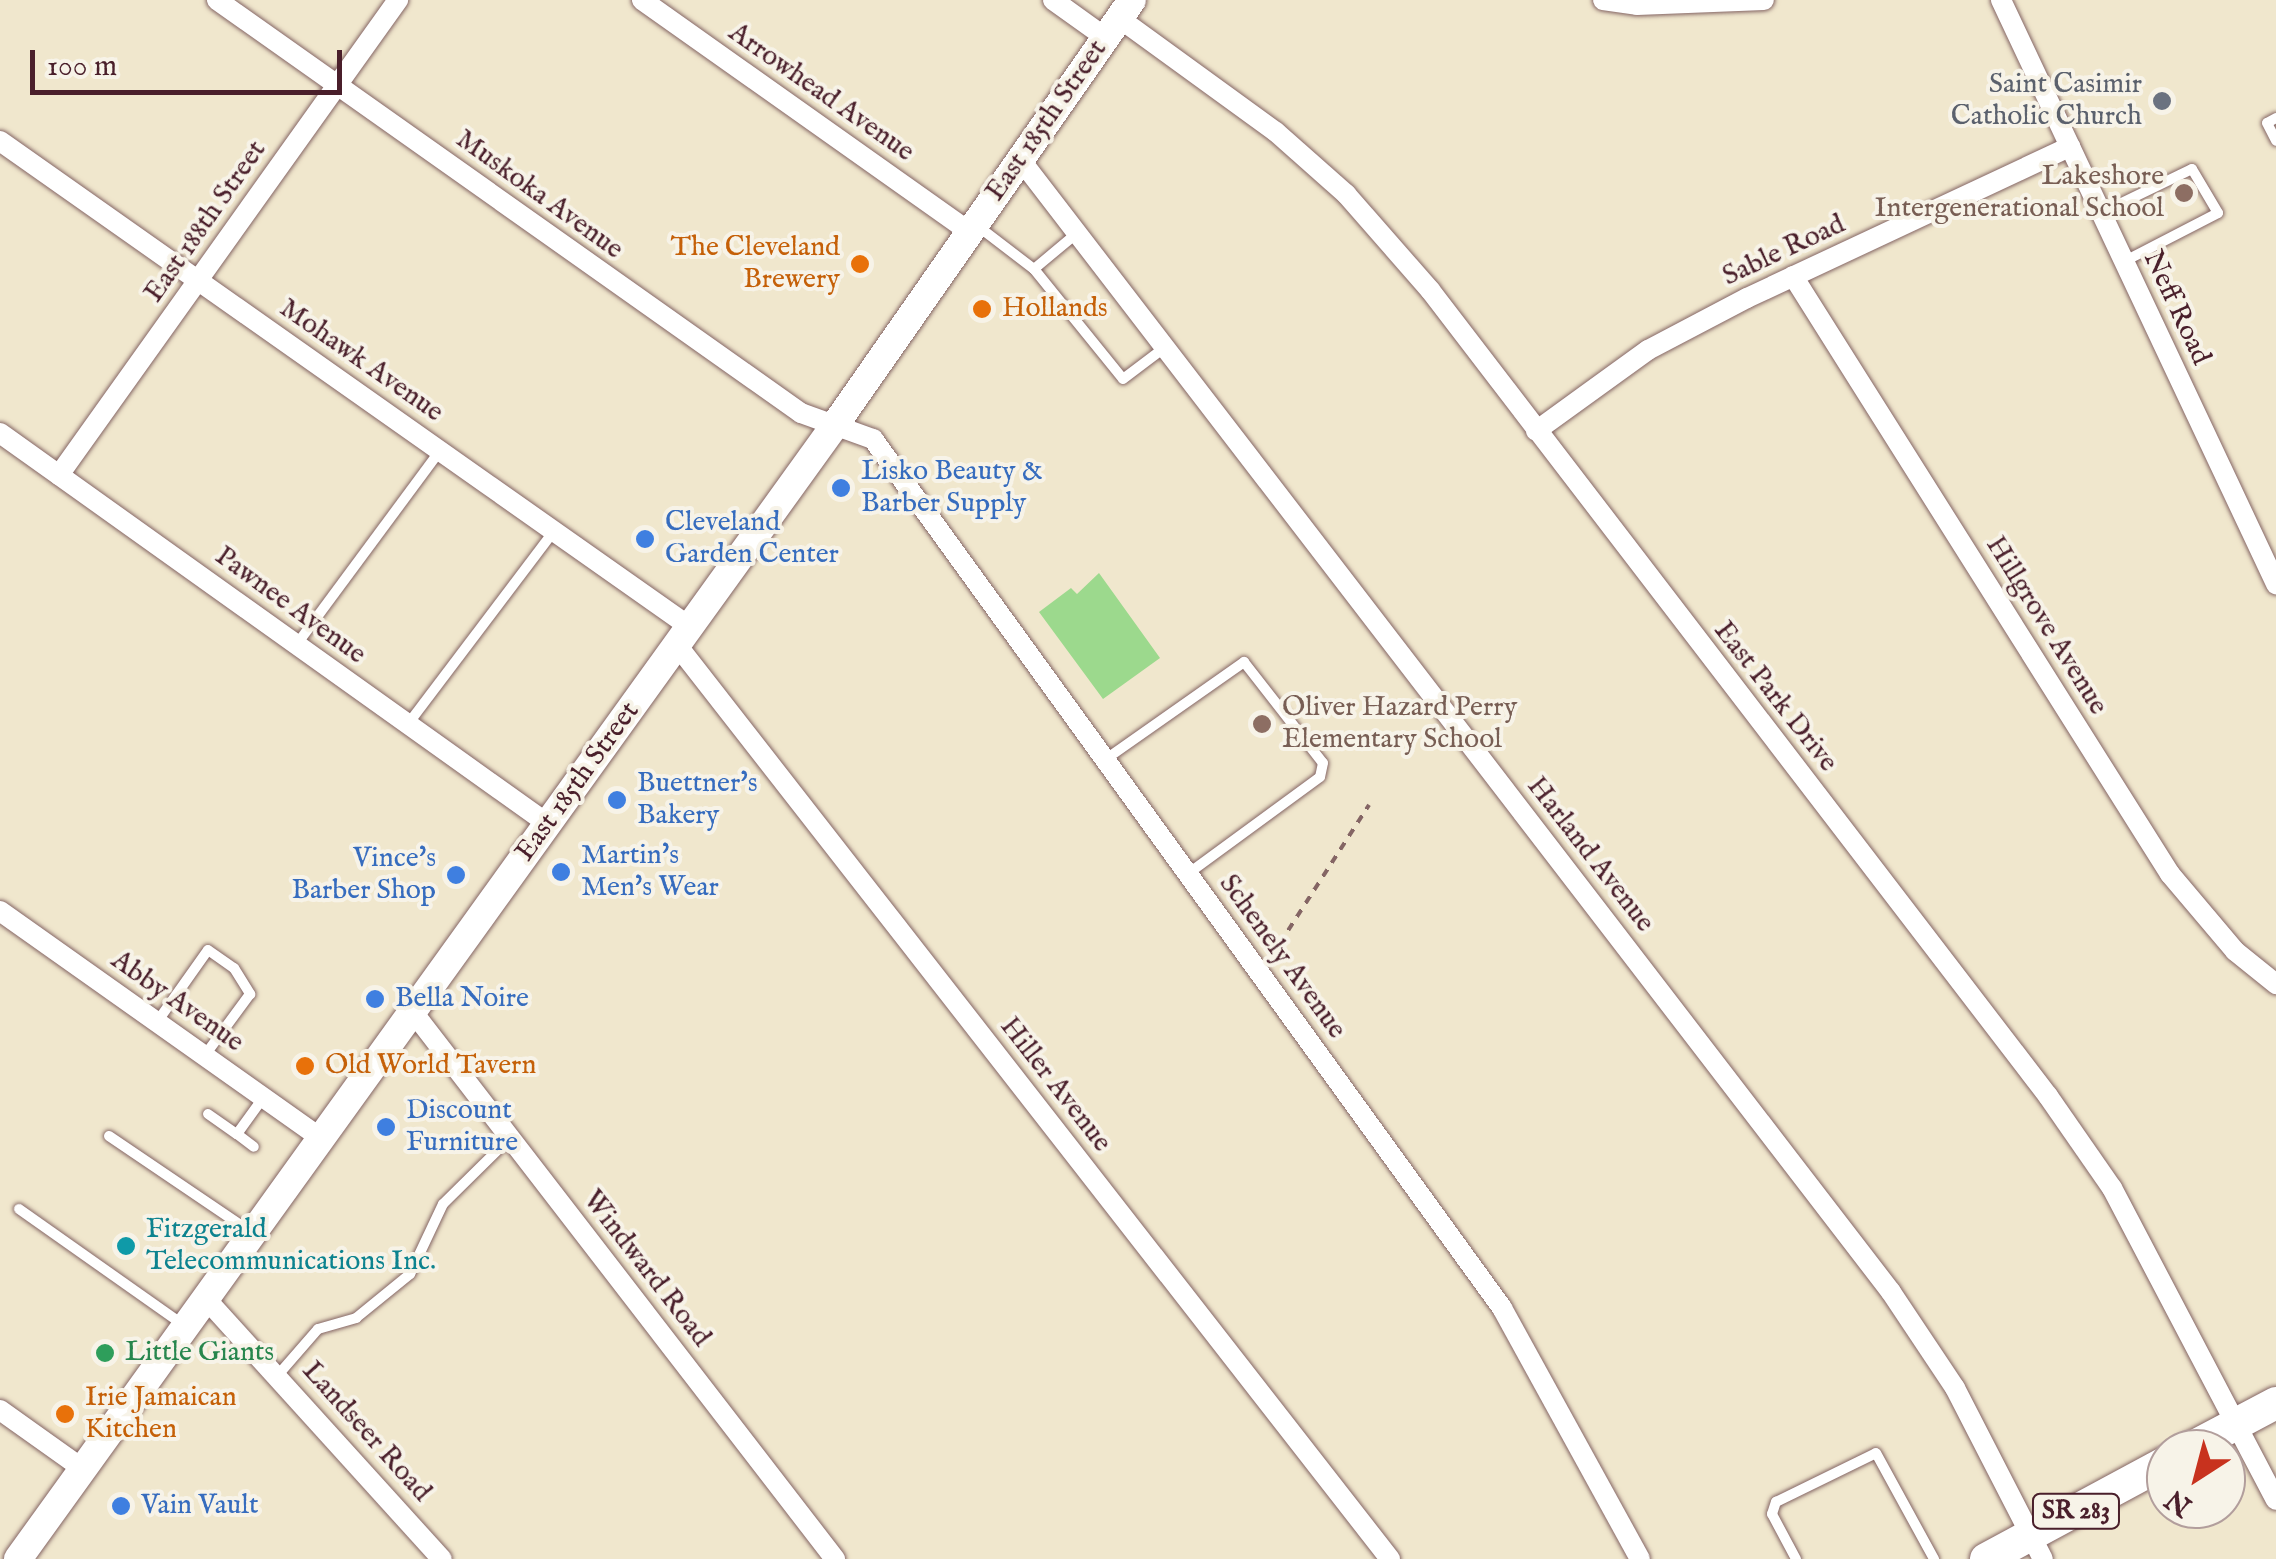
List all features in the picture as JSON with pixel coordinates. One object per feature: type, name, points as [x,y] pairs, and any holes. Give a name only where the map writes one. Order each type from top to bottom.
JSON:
[{"type":"main road","points":[[2225,1429],[2276,1403]]},
{"type":"main road","name":"SR 283","points":[[1986,1559],[2037,1547],[2146,1475]]},
{"type":"street","name":"Muskoka Avenue","points":[[217,0],[714,353],[802,413],[834,426]]},
{"type":"street","name":"East 188th Street","points":[[59,475],[398,0]]},
{"type":"street","name":"Arrowhead Avenue","points":[[642,0],[971,227]]},
{"type":"street","name":"East Park Drive","points":[[1053,0],[1119,19],[1276,132],[1346,194],[1430,290],[2048,1096],[2112,1188],[2240,1421],[2276,1500]]},
{"type":"street","points":[[1603,0],[1637,5],[1764,0]]},
{"type":"street","name":"Neff Road","points":[[2000,0],[2276,584]]},
{"type":"street","name":"East 185th Street","points":[[25,1555],[834,426],[1119,19]]},
{"type":"street","name":"Mohawk Avenue","points":[[0,141],[554,531],[684,636]]},
{"type":"street","name":"Sable Road","points":[[1536,431],[1648,350],[1793,276],[2070,148]]},
{"type":"street","name":"Harland Avenue","points":[[1020,159],[1891,1292],[1955,1388],[2037,1547]]},
{"type":"street","name":"Hillgrove Avenue","points":[[1793,276],[2170,874],[2234,950],[2276,984]]},
{"type":"street","name":"Schenely Avenue","points":[[834,426],[873,438],[1502,1308],[1640,1559]]},
{"type":"street","name":"Pawnee Avenue","points":[[0,433],[548,824]]},
{"type":"street","name":"Hiller Avenue","points":[[684,636],[1390,1559]]},
{"type":"street","name":"Abby Avenue","points":[[0,910],[322,1138]]},
{"type":"street","name":"Windward Road","points":[[413,1012],[835,1559]]},
{"type":"street","name":"Landseer Road","points":[[206,1299],[442,1559]]},
{"type":"street","points":[[0,1410],[83,1470]]},
{"type":"lane","points":[[2276,118],[2267,123],[2276,141]]},
{"type":"lane","points":[[2101,213],[2192,169],[2218,214],[2124,261]]},
{"type":"lane","points":[[971,227],[1034,269],[1123,379],[1165,348]]},
{"type":"lane","points":[[1034,269],[1077,233]]},
{"type":"lane","points":[[297,645],[440,451]]},
{"type":"lane","points":[[408,724],[554,531]]},
{"type":"lane","points":[[1106,759],[1244,662],[1323,764],[1320,776],[1188,874]]},
{"type":"lane","points":[[157,1022],[208,950],[234,968],[250,994],[204,1056]]},
{"type":"lane","points":[[238,1134],[264,1098]]},
{"type":"lane","points":[[208,1114],[254,1146]]},
{"type":"lane","points":[[109,1136],[252,1234]]},
{"type":"lane","points":[[278,1375],[318,1329],[356,1318],[410,1274],[443,1204],[510,1138]]},
{"type":"lane","points":[[19,1209],[186,1327]]},
{"type":"lane","points":[[1796,1559],[1772,1514],[1776,1502],[1876,1453],[1934,1559]]},
{"type":"lane","points":[[0,1550],[25,1555]]},
{"type":"path","points":[[1271,956],[1369,806]]},
{"type":"green space","points":[[1099,573],[1160,658],[1103,699],[1039,612],[1071,588],[1077,594]]},
{"type":"place","name":"Saint Casimir Catholic Church","points":[[2162,101]]},
{"type":"place","name":"Lakeshore Intergenerational School","points":[[2184,193]]},
{"type":"place","name":"The Cleveland Brewery","points":[[860,264]]},
{"type":"place","name":"Hollands","points":[[982,309]]},
{"type":"place","name":"Lisko Beauty & Barber Supply","points":[[841,488]]},
{"type":"place","name":"Cleveland Garden Center","points":[[645,539]]},
{"type":"place","name":"Oliver Hazard Perry Elementary School","points":[[1262,724]]},
{"type":"place","name":"Buettner's Bakery","points":[[617,800]]},
{"type":"place","name":"Martin's Men's Wear","points":[[561,872]]},
{"type":"place","name":"Vince's Barber Shop","points":[[456,875]]},
{"type":"place","name":"Bella Noire","points":[[375,999]]},
{"type":"place","name":"Old World Tavern","points":[[305,1066]]},
{"type":"place","name":"Discount Furniture","points":[[386,1127]]},
{"type":"place","name":"Fitzgerald Telecommunications Inc.","points":[[126,1246]]},
{"type":"place","name":"Little Giants","points":[[105,1353]]},
{"type":"place","name":"Irie Jamaican Kitchen","points":[[65,1414]]},
{"type":"place","name":"Vain Vault","points":[[121,1506]]}]
